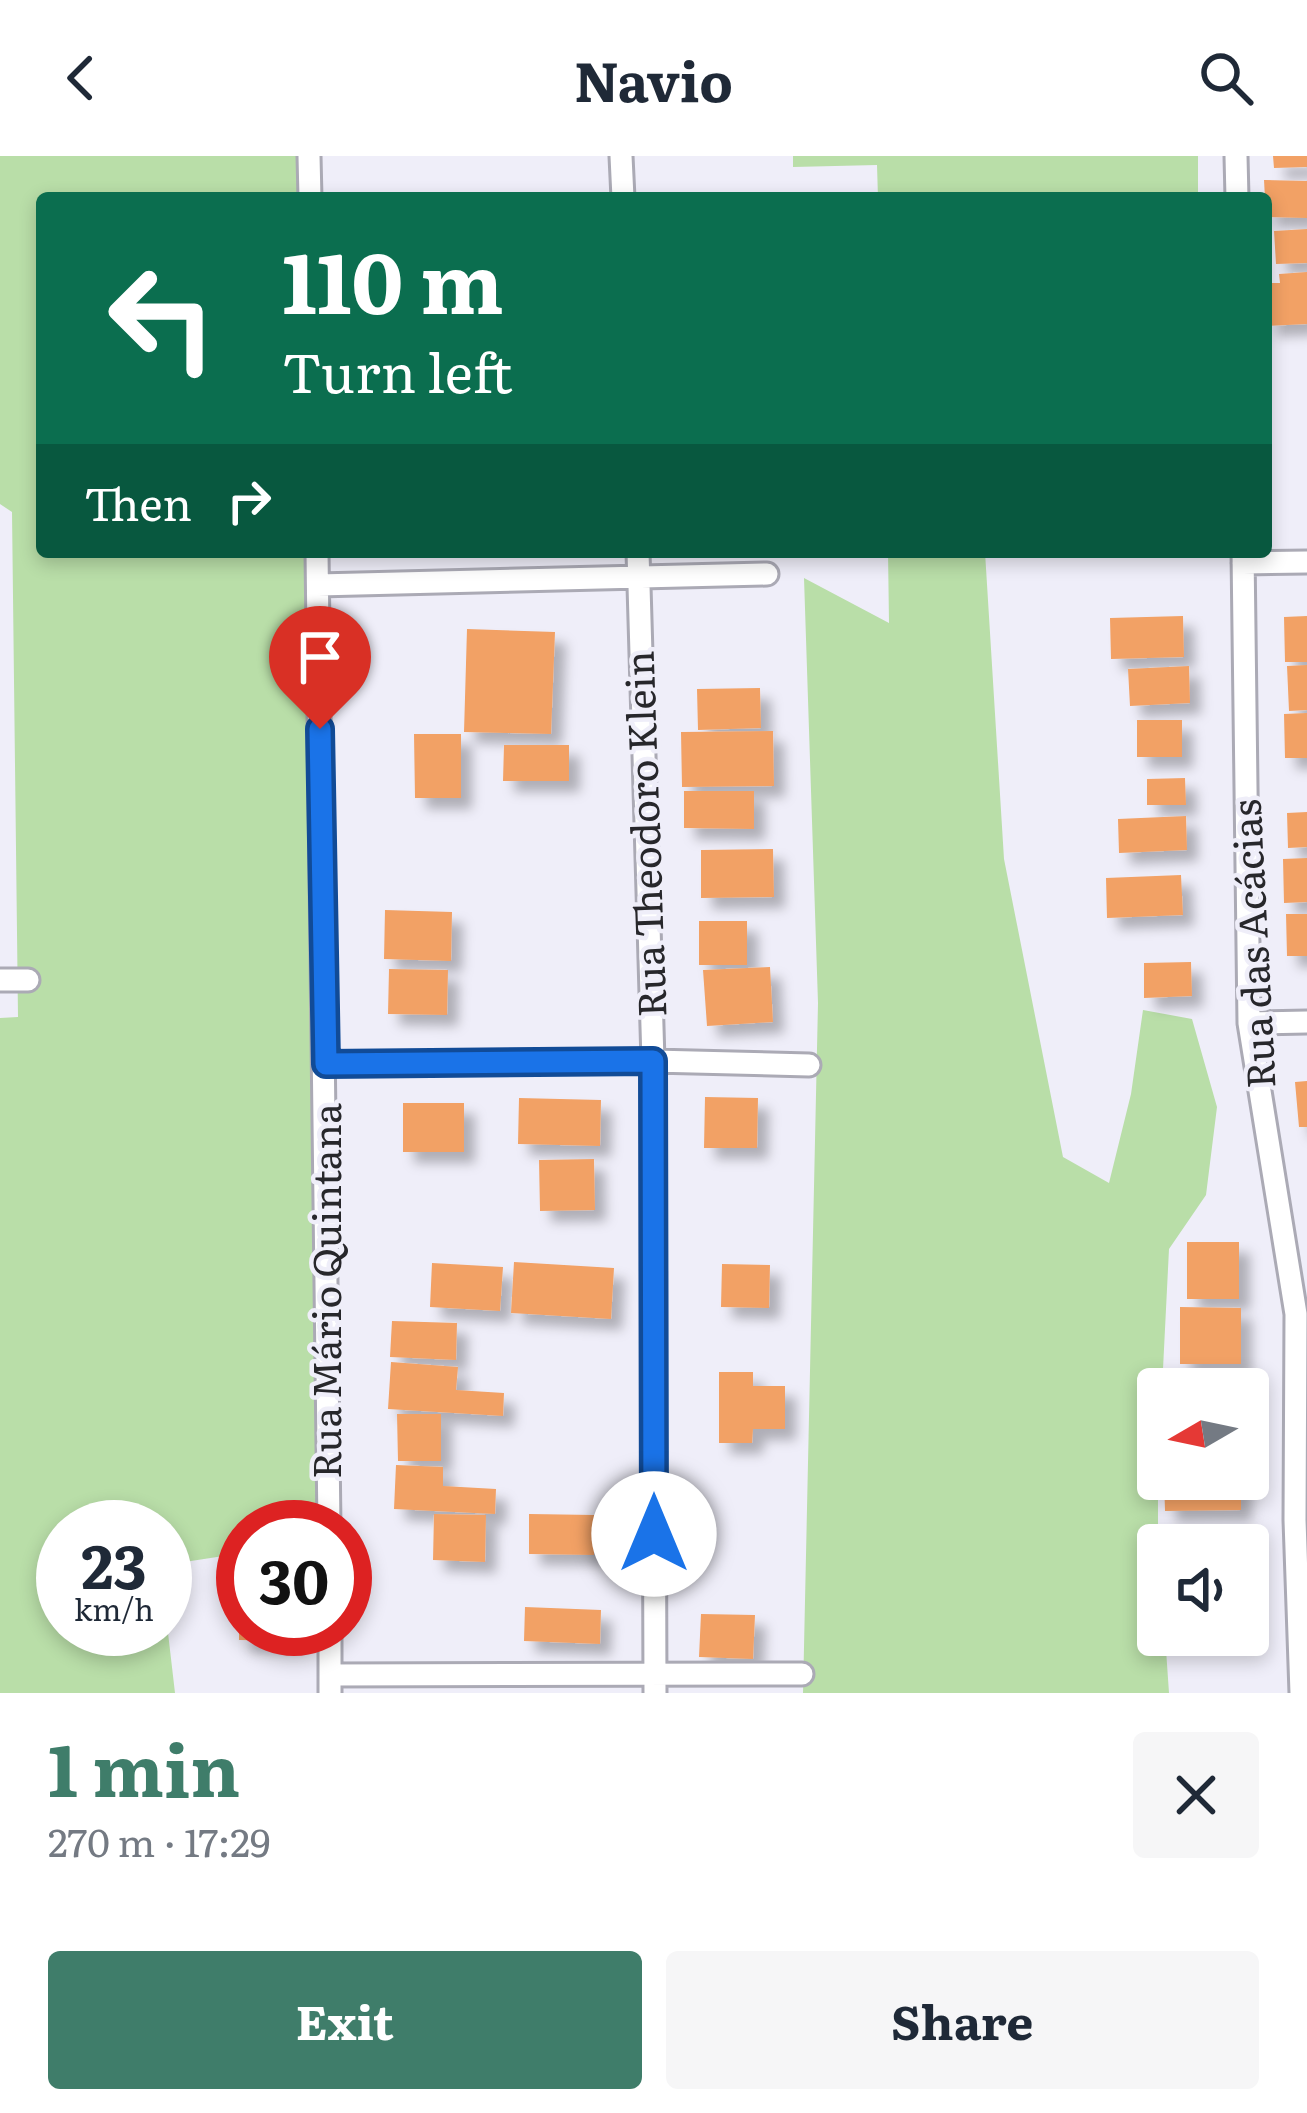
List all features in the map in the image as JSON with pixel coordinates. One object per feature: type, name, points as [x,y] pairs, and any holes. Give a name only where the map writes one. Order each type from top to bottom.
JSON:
[{"type":"street","points":[[309,156],[310,192]]},
{"type":"street","points":[[621,156],[623,192]]},
{"type":"street","points":[[1236,156],[1237,192]]},
{"type":"street","name":"Rua Mário Quintana","points":[[317,558],[329,1500]]},
{"type":"street","name":"Rua Theodoro Klein","points":[[638,558],[653,1061],[655,1684]]},
{"type":"street","points":[[1243,558],[1307,562]]},
{"type":"street","name":"Rua das Acácias","points":[[1243,558],[1249,1023],[1296,1314],[1295,1520],[1301,1693]]},
{"type":"street","points":[[318,585],[767,574]]},
{"type":"street","points":[[0,980],[28,980]]},
{"type":"street","points":[[1249,1023],[1307,1022]]},
{"type":"street","points":[[326,1064],[653,1061],[808,1065]]},
{"type":"street","points":[[330,1684],[655,1684],[802,1674]]},
{"type":"green space","points":[[0,156],[298,156],[298,192],[36,192],[36,558],[304,558],[321,1500],[216,1500],[216,1557],[192,1561],[192,1500],[36,1500],[36,1656],[171,1656],[175,1693],[0,1693],[0,1018],[18,1017],[12,512],[0,504]]},
{"type":"green space","points":[[793,156],[1198,156],[1198,192],[878,192],[877,165],[793,167]]},
{"type":"green space","points":[[888,558],[985,558],[1004,859],[1063,1157],[1109,1183],[1131,1094],[1143,1010],[1192,1019],[1217,1107],[1206,1195],[1169,1249],[1163,1368],[1137,1368],[1137,1500],[1158,1500],[1158,1524],[1137,1524],[1137,1656],[1166,1656],[1169,1693],[803,1693],[818,1003],[804,578],[889,623]]},
{"type":"building","points":[[1273,156],[1307,156],[1307,167],[1274,168]]},
{"type":"building","points":[[1264,180],[1307,181],[1307,218],[1272,217],[1272,192],[1265,192]]},
{"type":"building","points":[[1307,229],[1307,263],[1276,264],[1274,231]]},
{"type":"building","points":[[1307,272],[1307,324],[1272,326],[1272,283],[1280,283],[1279,274]]},
{"type":"building","points":[[1183,616],[1184,657],[1111,659],[1110,618]]},
{"type":"building","points":[[1307,616],[1307,662],[1285,662],[1284,617]]},
{"type":"building","points":[[467,629],[555,632],[551,734],[464,732]]},
{"type":"building","points":[[1307,665],[1307,710],[1289,711],[1287,666]]},
{"type":"building","points":[[1189,666],[1190,703],[1130,706],[1128,669]]},
{"type":"building","points":[[760,688],[761,728],[698,730],[697,689]]},
{"type":"building","points":[[1307,713],[1307,758],[1285,758],[1284,714]]},
{"type":"building","points":[[1137,720],[1182,720],[1182,757],[1137,757]]},
{"type":"building","points":[[773,731],[774,786],[682,787],[681,732]]},
{"type":"building","points":[[414,734],[461,734],[461,798],[415,798]]},
{"type":"building","points":[[504,745],[569,745],[569,781],[503,781]]},
{"type":"building","points":[[1185,778],[1186,805],[1147,805],[1147,779]]},
{"type":"building","points":[[684,791],[754,791],[754,829],[684,828]]},
{"type":"building","points":[[1307,812],[1307,847],[1288,848],[1287,813]]},
{"type":"building","points":[[1186,816],[1187,850],[1119,853],[1118,819]]},
{"type":"building","points":[[773,849],[774,897],[701,898],[701,850]]},
{"type":"building","points":[[1307,858],[1307,902],[1284,903],[1283,859]]},
{"type":"building","points":[[1181,875],[1183,915],[1107,918],[1106,878]]},
{"type":"building","points":[[385,910],[452,912],[451,961],[384,959]]},
{"type":"building","points":[[1286,914],[1307,914],[1307,956],[1287,956]]},
{"type":"building","points":[[699,921],[747,921],[747,965],[699,965]]},
{"type":"building","points":[[1191,962],[1192,996],[1144,998],[1144,963]]},
{"type":"building","points":[[770,967],[773,1022],[707,1026],[703,970]]},
{"type":"building","points":[[389,969],[448,970],[447,1015],[388,1014]]},
{"type":"building","points":[[1307,1081],[1307,1127],[1299,1127],[1295,1082]]},
{"type":"building","points":[[705,1097],[758,1098],[757,1148],[704,1148]]},
{"type":"building","points":[[519,1098],[601,1100],[600,1146],[518,1144]]},
{"type":"building","points":[[403,1103],[464,1103],[464,1152],[403,1152]]},
{"type":"building","points":[[594,1159],[595,1210],[540,1211],[539,1160]]},
{"type":"building","points":[[1187,1242],[1239,1242],[1239,1299],[1187,1299]]},
{"type":"building","points":[[514,1262],[614,1268],[611,1319],[511,1313]]},
{"type":"building","points":[[432,1263],[503,1267],[500,1311],[430,1307]]},
{"type":"building","points":[[722,1264],[770,1265],[769,1308],[721,1307]]},
{"type":"building","points":[[1180,1307],[1241,1308],[1241,1364],[1180,1364]]},
{"type":"building","points":[[392,1321],[457,1323],[456,1360],[390,1357]]},
{"type":"building","points":[[391,1362],[458,1367],[456,1390],[504,1393],[503,1416],[388,1409]]},
{"type":"building","points":[[719,1372],[753,1372],[753,1386],[785,1386],[785,1429],[753,1429],[752,1443],[719,1443]]},
{"type":"building","points":[[397,1414],[441,1414],[441,1461],[398,1461]]},
{"type":"building","points":[[396,1465],[443,1467],[443,1486],[496,1489],[495,1514],[394,1509]]},
{"type":"building","points":[[1165,1500],[1241,1500],[1241,1510],[1165,1511]]},
{"type":"building","points":[[434,1514],[486,1515],[485,1562],[433,1560]]},
{"type":"building","points":[[529,1514],[594,1515],[594,1555],[529,1554]]},
{"type":"building","points":[[525,1607],[601,1610],[600,1644],[524,1641]]},
{"type":"building","points":[[701,1614],[755,1615],[753,1659],[699,1657]]},
{"type":"route","points":[[320,729],[326,1064],[653,1061],[654,1534]]}]
